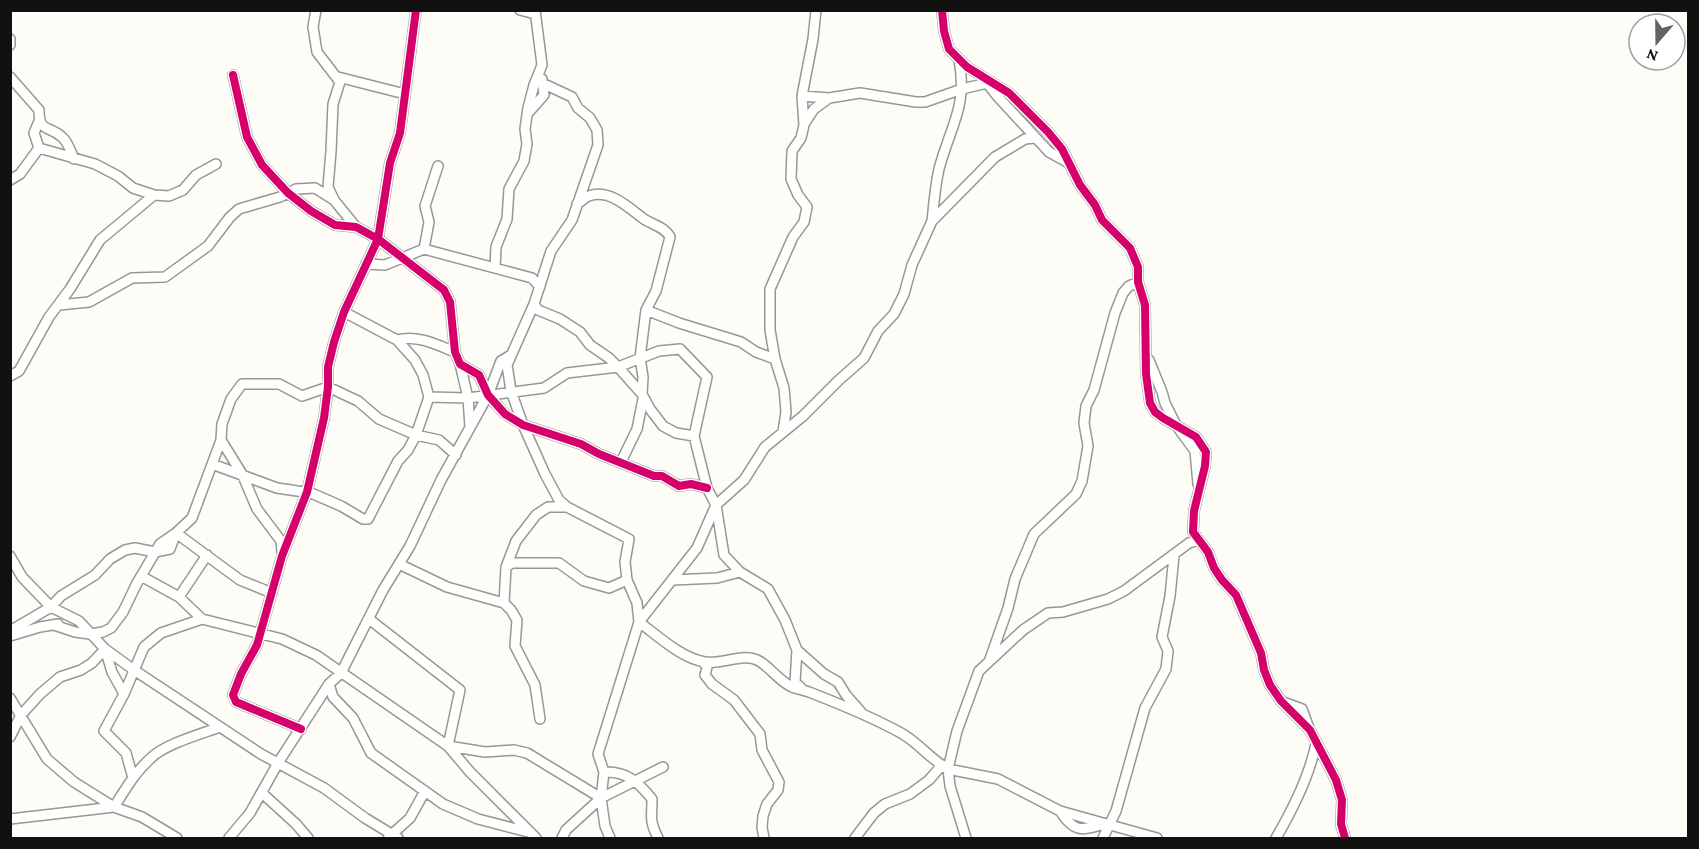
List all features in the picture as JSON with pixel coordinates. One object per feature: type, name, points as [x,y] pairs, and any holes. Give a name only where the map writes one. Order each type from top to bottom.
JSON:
[{"type":"street","points":[[316,10],[313,27],[317,52],[340,82],[333,104],[332,152],[328,187],[334,200],[356,227],[404,257],[444,290],[450,302],[455,352],[468,398],[470,427]]},
{"type":"street","points":[[301,729],[236,702],[233,695],[241,674],[257,645],[282,556],[307,492],[324,418],[328,367],[334,342],[344,312],[378,239],[390,163],[400,133],[416,10]]},
{"type":"street","points":[[520,10],[535,12],[542,65],[544,95],[528,113]]},
{"type":"street","points":[[783,432],[786,412],[784,388],[775,359],[770,330],[770,289],[793,237],[804,222],[807,207],[798,195],[791,179],[792,151],[801,138],[804,125],[802,96],[816,10]]},
{"type":"street","points":[[942,10],[944,31],[950,49],[986,81],[1009,93],[1020,102],[1062,149],[1067,162],[1102,220],[1130,248],[1138,267],[1138,282],[1145,305],[1146,374],[1150,403],[1155,412],[1196,437],[1206,452],[1205,466],[1194,511],[1193,532],[1208,552],[1222,580],[1236,595],[1261,653],[1270,685],[1281,701],[1310,730],[1336,780],[1342,800],[1341,824],[1345,838]]},
{"type":"street","points":[[10,39],[10,45]]},
{"type":"street","points":[[610,838],[605,826],[601,798],[604,772],[598,754],[639,622],[697,548],[716,505],[744,480],[765,447],[864,358],[878,331],[894,314],[904,294],[912,265],[932,221],[939,171],[961,106],[963,78],[959,59]]},
{"type":"street","points":[[495,268],[496,247],[507,219],[508,189],[524,161],[528,113],[534,85],[542,65]]},
{"type":"street","points":[[233,75],[247,137],[262,165],[288,193],[311,212],[335,225],[356,227]]},
{"type":"street","points":[[10,77],[39,110],[39,121],[34,133],[39,148]]},
{"type":"street","points":[[338,77],[405,94]]},
{"type":"street","points":[[802,96],[829,98],[860,93],[925,102],[986,81]]},
{"type":"street","points":[[986,81],[1035,138],[1049,152],[1067,162]]},
{"type":"street","points":[[542,83],[572,97],[578,108],[590,118],[597,130],[598,145],[572,220],[551,250],[534,304],[507,364],[511,391],[523,425],[559,500],[567,507],[629,539],[625,562],[627,580],[637,603],[639,622],[674,648],[703,662],[707,667],[705,675],[712,684],[734,700],[760,734],[762,750],[779,782],[778,790],[767,804],[763,816],[764,838]]},
{"type":"street","points":[[804,125],[814,109],[829,98]]},
{"type":"street","points":[[39,121],[43,127],[65,139],[74,159]]},
{"type":"street","points":[[932,221],[995,157],[1025,139],[1035,138]]},
{"type":"street","points":[[39,148],[95,164],[118,176],[133,188],[154,195],[169,196],[183,190],[196,175],[216,165]]},
{"type":"street","points":[[10,180],[20,174],[39,148]]},
{"type":"street","points":[[424,249],[429,222],[425,206],[438,166]]},
{"type":"street","points":[[59,305],[89,302],[132,278],[165,277],[208,246],[239,209],[296,189],[315,188],[334,200]]},
{"type":"street","points":[[10,376],[19,371],[49,317],[100,240],[154,195]]},
{"type":"street","points":[[577,204],[590,195],[606,195],[622,202],[645,219],[667,231],[670,237],[656,291],[646,310],[640,358],[643,396],[637,429],[621,462]]},
{"type":"street","points":[[366,264],[385,265],[424,249],[532,278],[540,287]]},
{"type":"street","points":[[988,663],[1008,608],[1015,579],[1034,534],[1076,494],[1082,481],[1088,446],[1084,423],[1086,406],[1094,390],[1115,313],[1123,293],[1129,286],[1138,282]]},
{"type":"street","points":[[534,304],[538,310],[560,319],[580,332],[590,345],[618,367],[643,396],[663,426],[676,433],[694,436]]},
{"type":"street","points":[[646,310],[741,342],[756,352],[775,359]]},
{"type":"street","points":[[212,464],[277,488],[307,492],[341,506],[363,519],[368,519],[398,461],[408,450],[416,435],[429,397],[423,375],[415,360],[397,340],[344,312]]},
{"type":"street","points":[[397,340],[409,337],[426,340],[455,352]]},
{"type":"street","points":[[429,397],[468,398],[544,388],[567,373],[618,367],[659,351],[680,349],[707,377],[694,436],[707,489],[716,505],[724,555],[740,572],[768,589],[797,650],[824,674],[838,682],[864,716]]},
{"type":"street","points":[[1145,350],[1162,392],[1164,403],[1176,425]]},
{"type":"street","points":[[229,838],[250,813],[329,684],[341,673],[383,590],[410,546],[441,480],[488,395],[501,361],[511,355]]},
{"type":"street","points":[[460,364],[478,375],[488,395],[506,414],[523,425],[581,444],[599,454],[654,476],[662,476],[679,486],[692,484],[707,489]]},
{"type":"street","points":[[54,625],[90,634],[111,628],[123,612],[160,543],[176,533],[192,518],[221,440],[222,424],[231,399],[242,384],[279,384],[302,396],[328,387],[358,401],[379,419],[416,435],[440,440],[456,455]]},
{"type":"street","points":[[221,440],[242,474],[257,510],[281,541],[282,556]]},
{"type":"street","points":[[504,603],[506,567],[516,542],[536,515],[548,507],[567,507]]},
{"type":"street","points":[[176,533],[240,580],[272,592]]},
{"type":"street","points":[[966,838],[945,767],[979,671],[1023,630],[1047,613],[1063,612],[1108,599],[1124,591],[1189,543],[1198,540]]},
{"type":"street","points":[[10,631],[51,607],[61,596],[95,575],[110,559],[125,550],[135,548],[155,552]]},
{"type":"street","points":[[179,597],[207,555]]},
{"type":"street","points":[[10,556],[22,578],[51,607],[79,621],[105,649],[261,754],[324,788],[393,837],[410,818],[426,791]]},
{"type":"street","points":[[1103,838],[1116,810],[1145,708],[1166,669],[1168,651],[1162,637],[1170,597],[1174,556]]},
{"type":"street","points":[[506,567],[512,563],[559,563],[584,581],[609,588],[627,580]]},
{"type":"street","points":[[399,564],[447,587],[504,603],[511,610],[517,620],[515,646],[535,685],[540,719]]},
{"type":"street","points":[[673,580],[717,578],[740,572]]},
{"type":"street","points":[[141,576],[179,597],[202,619],[282,639],[316,655],[448,746],[470,772],[536,838]]},
{"type":"street","points":[[133,778],[126,753],[104,731],[144,646],[161,633],[202,619]]},
{"type":"street","points":[[369,619],[460,690],[448,746]]},
{"type":"street","points":[[10,636],[40,627],[79,621]]},
{"type":"street","points":[[105,649],[112,672],[123,694]]},
{"type":"street","points":[[11,737],[21,715],[40,694],[60,677],[81,670],[92,663],[105,649]]},
{"type":"street","points":[[797,650],[795,682],[803,690]]},
{"type":"street","points":[[703,662],[748,658],[758,660],[792,687],[864,716],[918,743],[945,767],[998,779],[1060,812],[1156,838]]},
{"type":"street","points":[[329,684],[333,697],[353,718],[370,753],[443,804],[478,819],[528,832]]},
{"type":"street","points":[[10,698],[47,759],[74,782],[114,807],[142,817],[177,838]]},
{"type":"street","points":[[114,807],[133,778],[152,756],[189,738],[220,727]]},
{"type":"street","points":[[11,737],[29,730]]},
{"type":"street","points":[[1276,838],[1306,779],[1316,744]]},
{"type":"street","points":[[448,746],[485,752],[514,750],[527,753],[601,798]]},
{"type":"street","points":[[562,838],[566,830],[601,798],[663,767]]},
{"type":"street","points":[[855,838],[874,813],[885,804],[910,794],[945,767]]},
{"type":"street","points":[[604,772],[617,772],[636,780],[652,799],[650,815],[658,838]]},
{"type":"street","points":[[262,793],[308,838]]},
{"type":"street","points":[[10,819],[114,807]]},
{"type":"cycle path","points":[[301,729],[236,702],[233,695],[241,674],[257,645],[282,556],[307,492],[324,418],[328,367],[334,342],[344,312],[378,239],[390,163],[400,133],[416,10]]},
{"type":"cycle path","points":[[942,10],[949,49],[967,67],[1009,93],[1048,132],[1062,149],[1080,185],[1095,205],[1102,220],[1130,248],[1138,267],[1138,282],[1145,305],[1146,374],[1150,403],[1155,412],[1163,418],[1196,437],[1206,452],[1205,466],[1194,511],[1193,532],[1208,552],[1222,580],[1236,595],[1261,653],[1270,685],[1281,701],[1310,730],[1336,780],[1342,800],[1341,824],[1345,838]]},
{"type":"cycle path","points":[[233,75],[247,137],[262,165],[288,193],[311,211],[335,225],[356,227],[378,239],[444,290],[450,302],[455,352],[460,364],[479,375],[488,395],[505,414],[523,425],[581,444],[599,454],[654,476],[662,476],[679,486],[691,484],[707,488]]}]
